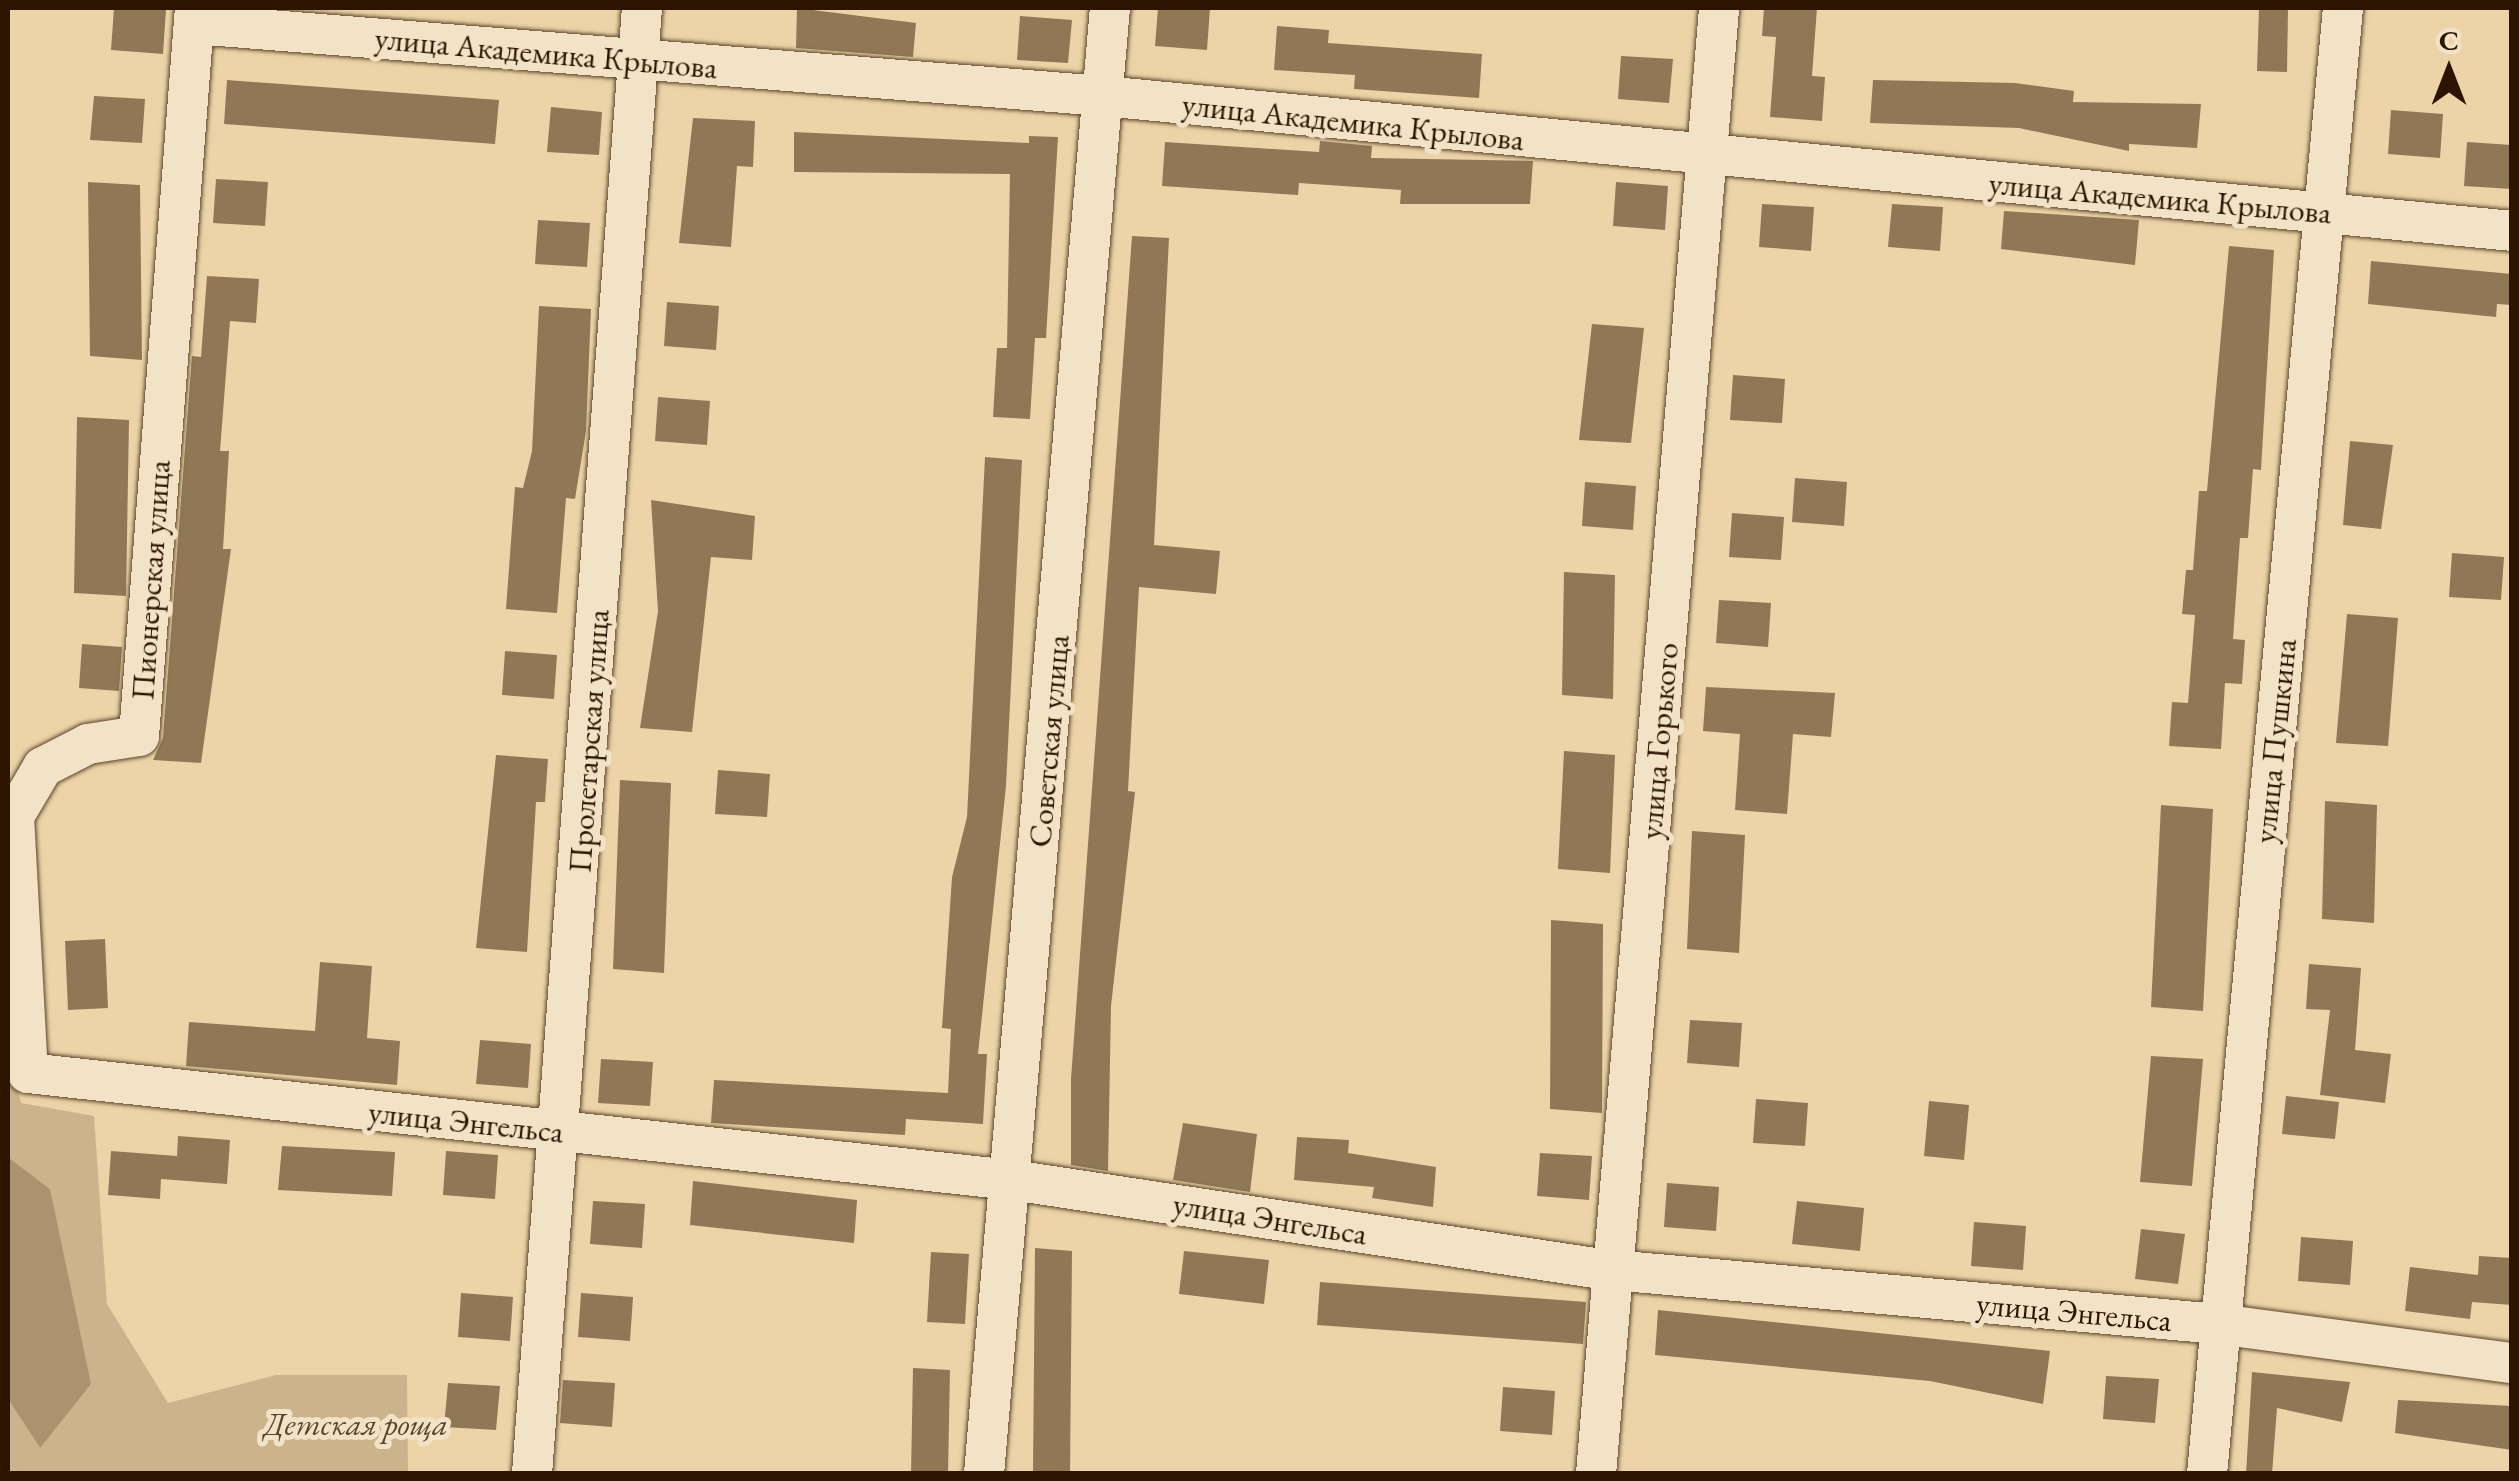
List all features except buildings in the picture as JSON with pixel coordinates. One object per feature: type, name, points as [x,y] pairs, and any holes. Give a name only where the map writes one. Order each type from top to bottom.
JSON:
[{"type":"street","name":"Пролетарская улица","points":[[532,1474],[642,8]]},
{"type":"street","name":"Советская улица","points":[[984,1474],[1110,8]]},
{"type":"street","name":"улица Горького","points":[[1596,1474],[1719,8]]},
{"type":"street","name":"улица Пушкина","points":[[2207,1474],[2342,8]]},
{"type":"street","name":"улица Академика Крылова","points":[[195,16],[638,62],[1103,96],[1707,160],[2512,231]]},
{"type":"street","name":"Пионерская улица","points":[[28,1074],[14,816],[43,767],[88,744],[138,736],[195,16]]},
{"type":"street","name":"улица Энгельса","points":[[28,1074],[1012,1180],[1615,1270],[2218,1324],[2512,1363]]},
{"type":"green space","name":"Детская роща","points":[[8,1052],[21,1103],[94,1116],[107,1304],[168,1403],[276,1375],[407,1375],[408,1473],[8,1473],[8,1399],[40,1448],[50,1189],[8,1157]]},
{"type":"shaded area","points":[[8,1157],[50,1189],[91,1384],[40,1448],[8,1399]]}]
